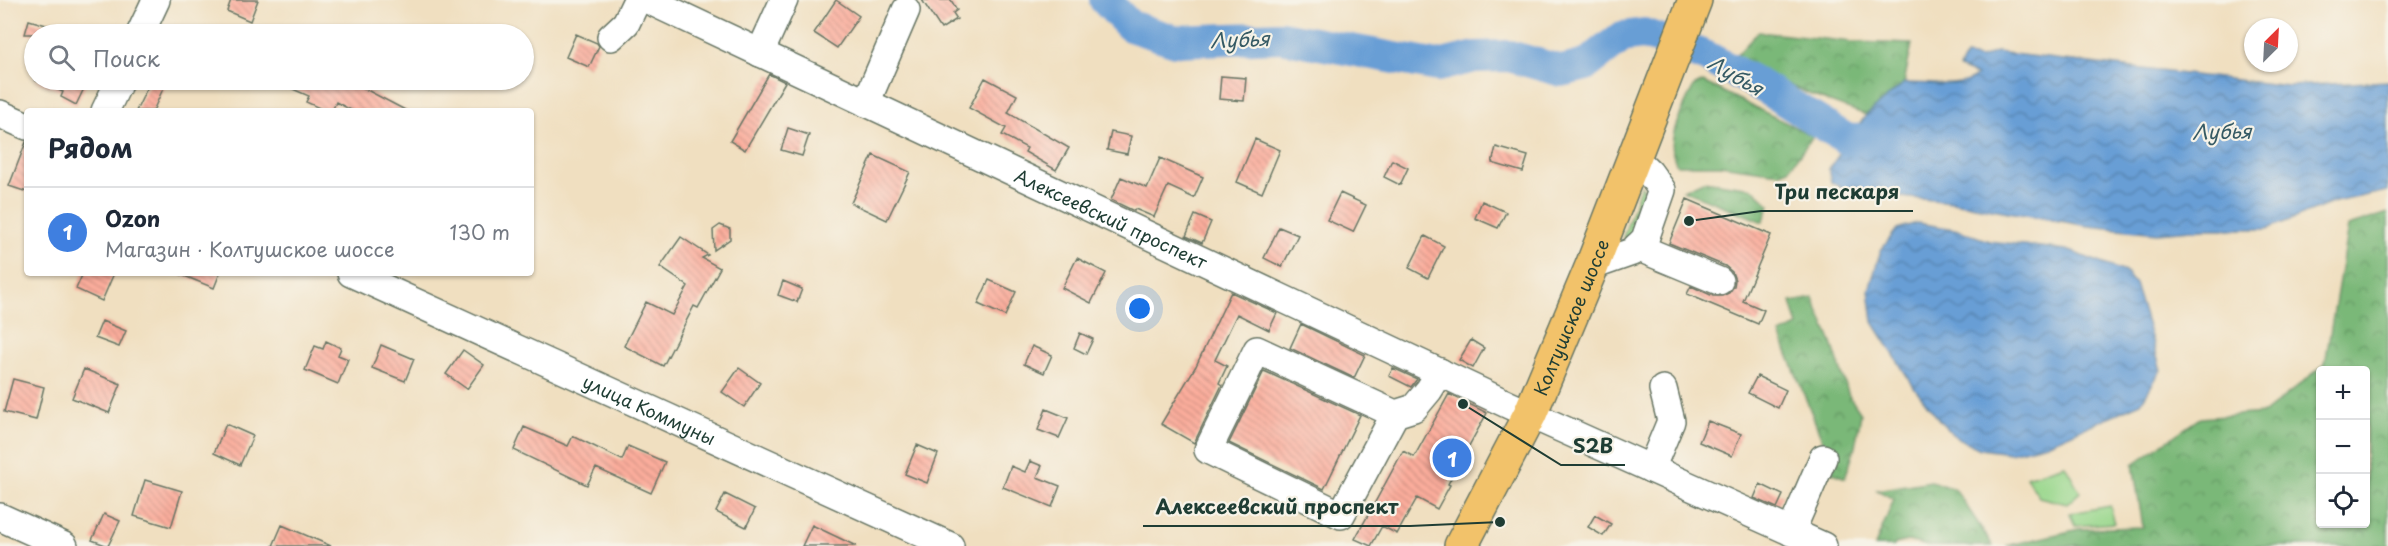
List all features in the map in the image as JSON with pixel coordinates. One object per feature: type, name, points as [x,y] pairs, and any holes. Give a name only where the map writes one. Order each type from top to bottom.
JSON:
[{"type":"main road","name":"Колтушское шоссе","points":[[1461,546],[1530,414],[1592,266],[1694,3]]},
{"type":"street","points":[[145,24],[156,0]]},
{"type":"street","points":[[611,37],[626,23],[637,0]]},
{"type":"street","name":"Алексеевский проспект","points":[[648,0],[760,53],[879,92],[1440,372],[1823,546]]},
{"type":"street","points":[[760,53],[784,0]]},
{"type":"street","points":[[879,92],[906,10]]},
{"type":"street","points":[[106,108],[115,90]]},
{"type":"street","points":[[0,114],[24,125]]},
{"type":"street","points":[[1592,266],[1632,252],[1645,239],[1662,190],[1649,172],[1634,158]]},
{"type":"street","points":[[1637,247],[1719,281]]},
{"type":"street","name":"улица Коммуны","points":[[358,276],[950,546]]},
{"type":"street","points":[[1395,414],[1341,515],[1208,450],[1257,350],[1395,414],[1414,408],[1440,372]]},
{"type":"street","points":[[1651,469],[1671,421],[1663,389]]},
{"type":"street","points":[[1791,532],[1823,458]]},
{"type":"street","points":[[0,517],[64,546]]},
{"type":"green space","points":[[1758,32],[1853,42],[1912,44],[1904,83],[1866,115],[1816,97],[1732,60]]},
{"type":"green space","points":[[1703,82],[1813,136],[1789,169],[1779,173],[1720,165],[1677,165],[1672,145],[1676,125],[1693,87]]},
{"type":"green space","points":[[1703,181],[1752,188],[1770,205],[1763,222],[1683,190]]},
{"type":"green space","points":[[1641,185],[1647,195],[1633,235],[1623,238]]},
{"type":"green space","points":[[2388,213],[2388,546],[2006,546],[2079,529],[2143,527],[2133,464],[2200,418],[2264,413],[2316,371],[2316,528],[2370,528],[2370,366],[2323,366],[2325,364],[2348,226]]},
{"type":"green space","points":[[1813,298],[1832,343],[1849,396],[1861,414],[1855,447],[1845,478],[1827,470],[1825,447],[1780,334],[1798,326],[1791,302]]},
{"type":"green space","points":[[2065,465],[2080,492],[2067,504],[2039,497],[2026,477]]},
{"type":"green space","points":[[1931,481],[1956,490],[1993,546],[1928,546],[1908,541],[1894,546],[1875,546],[1894,499],[1877,490]]},
{"type":"green space","points":[[2110,506],[2115,523],[2075,526],[2070,513]]},
{"type":"water","points":[[1996,52],[2289,86],[2388,81],[2388,191],[2335,202],[2267,229],[2204,229],[2157,233],[2088,226],[1952,202],[1861,193],[1845,190],[1831,182],[1829,169],[1866,115],[1904,83],[1953,84],[1971,80],[1977,75],[1959,68],[1965,56],[1981,58]]},
{"type":"water","points":[[1917,223],[1955,229],[1989,241],[2067,250],[2125,272],[2135,284],[2161,370],[2141,403],[2047,444],[2010,453],[1980,449],[1956,437],[1940,421],[1914,387],[1873,322],[1869,290],[1881,250],[1897,229]]},
{"type":"building","points":[[231,0],[258,0],[250,21],[227,11]]},
{"type":"building","points":[[836,0],[859,16],[837,48],[814,33]]},
{"type":"building","points":[[922,0],[951,0],[957,10],[953,13],[957,19],[941,29]]},
{"type":"building","points":[[29,20],[43,24],[28,24]]},
{"type":"building","points":[[576,34],[599,46],[589,67],[566,57]]},
{"type":"building","points":[[769,74],[785,82],[745,150],[730,141]]},
{"type":"building","points":[[1221,76],[1246,78],[1244,101],[1219,99]]},
{"type":"building","points":[[985,78],[1017,95],[1008,113],[1069,148],[1056,170],[1025,152],[1027,148],[1002,135],[1006,128],[969,108]]},
{"type":"building","points":[[58,90],[83,90],[76,105],[61,97],[63,92]]},
{"type":"building","points":[[146,90],[162,90],[154,108],[137,108]]},
{"type":"building","points":[[295,90],[367,90],[401,108],[347,108],[336,102],[333,108],[319,108],[306,102],[309,96]]},
{"type":"building","points":[[788,128],[809,135],[802,156],[781,150]]},
{"type":"building","points":[[1111,132],[1131,136],[1127,154],[1107,150]]},
{"type":"building","points":[[1255,139],[1280,150],[1262,193],[1237,182]]},
{"type":"building","points":[[24,147],[24,191],[9,186]]},
{"type":"building","points":[[1496,147],[1528,156],[1523,172],[1492,163]]},
{"type":"building","points":[[873,155],[910,172],[887,220],[851,203]]},
{"type":"building","points":[[1160,158],[1203,177],[1194,198],[1168,186],[1154,217],[1111,200],[1121,177],[1147,188]]},
{"type":"building","points":[[1392,160],[1408,168],[1400,185],[1384,177]]},
{"type":"building","points":[[1340,193],[1366,205],[1353,232],[1327,220]]},
{"type":"building","points":[[1687,199],[1771,235],[1743,301],[1764,310],[1758,324],[1687,294],[1691,286],[1713,296],[1722,296],[1729,293],[1735,280],[1732,272],[1725,266],[1669,243]]},
{"type":"building","points":[[1482,201],[1506,212],[1498,228],[1475,218]]},
{"type":"building","points":[[1195,215],[1211,222],[1202,243],[1186,236]]},
{"type":"building","points":[[720,225],[730,229],[730,239],[714,250],[713,230]]},
{"type":"building","points":[[1279,227],[1298,235],[1282,267],[1264,258]]},
{"type":"building","points":[[1425,236],[1444,246],[1428,278],[1409,268]]},
{"type":"building","points":[[681,237],[708,255],[702,258],[720,268],[698,308],[694,306],[663,366],[624,346],[646,302],[672,315],[688,286],[660,267]]},
{"type":"building","points":[[1077,258],[1106,273],[1091,303],[1062,288]]},
{"type":"building","points":[[82,276],[113,276],[102,301],[76,289]]},
{"type":"building","points":[[184,276],[219,276],[214,288]]},
{"type":"building","points":[[989,280],[1016,292],[1005,316],[978,304]]},
{"type":"building","points":[[783,281],[802,289],[797,302],[778,295]]},
{"type":"building","points":[[1231,292],[1277,313],[1269,330],[1237,314],[1215,360],[1227,366],[1219,383],[1222,385],[1194,443],[1161,424],[1196,366]]},
{"type":"building","points":[[102,321],[126,331],[119,347],[95,338]]},
{"type":"building","points":[[1301,324],[1365,355],[1354,378],[1290,348]]},
{"type":"building","points":[[1080,333],[1093,339],[1086,354],[1074,348]]},
{"type":"building","points":[[1471,340],[1484,348],[1473,368],[1459,360]]},
{"type":"building","points":[[326,341],[341,348],[338,355],[348,359],[338,384],[305,370],[315,346],[323,349]]},
{"type":"building","points":[[381,345],[414,359],[405,381],[372,368]]},
{"type":"building","points":[[1032,346],[1052,355],[1044,373],[1024,364]]},
{"type":"building","points":[[463,350],[484,365],[467,389],[446,374]]},
{"type":"building","points":[[739,368],[760,383],[744,407],[722,392]]},
{"type":"building","points":[[1393,368],[1417,379],[1411,387],[1389,376]]},
{"type":"building","points":[[84,369],[121,384],[109,413],[72,398]]},
{"type":"building","points":[[1264,371],[1360,415],[1324,489],[1229,443]]},
{"type":"building","points":[[1757,376],[1786,390],[1778,408],[1748,393]]},
{"type":"building","points":[[13,379],[44,387],[36,420],[4,412]]},
{"type":"building","points":[[1449,394],[1487,413],[1437,509],[1417,498],[1397,534],[1382,526],[1371,546],[1355,539],[1403,451],[1414,457]]},
{"type":"building","points":[[1046,409],[1068,418],[1059,438],[1038,430]]},
{"type":"building","points":[[1708,421],[1741,434],[1732,456],[1699,442]]},
{"type":"building","points":[[226,424],[253,436],[240,465],[214,453]]},
{"type":"building","points":[[524,427],[568,446],[573,436],[622,460],[628,446],[665,462],[651,493],[596,468],[587,485],[514,450]]},
{"type":"building","points":[[917,445],[938,454],[927,483],[905,474]]},
{"type":"building","points":[[1030,461],[1042,466],[1037,477],[1060,486],[1052,507],[1003,487],[1011,466],[1025,472]]},
{"type":"building","points":[[145,480],[182,491],[171,527],[134,516]]},
{"type":"building","points":[[1760,484],[1783,495],[1777,508],[1754,498]]},
{"type":"building","points":[[725,494],[755,509],[746,527],[716,512]]},
{"type":"building","points":[[104,514],[120,521],[108,546],[92,540]]},
{"type":"building","points":[[1595,515],[1611,524],[1603,536],[1588,527]]},
{"type":"building","points":[[282,525],[331,546],[273,546]]},
{"type":"building","points":[[812,525],[856,546],[802,546]]},
{"type":"waterway","name":"Лубья","points":[[1105,0],[1130,26],[1176,41],[1281,37],[1438,66],[1475,57],[1509,56],[1562,71],[1586,65],[1622,37],[1644,34],[1705,56],[1758,84],[1848,140],[1889,139]]},
{"type":"place","name":"Три пескаря","points":[[1689,221]]},
{"type":"place","name":"S2B","points":[[1463,404]]},
{"type":"place","name":"Ozon","points":[[1452,458]]},
{"type":"place","name":"Алексеевский проспект","points":[[1500,522]]}]
